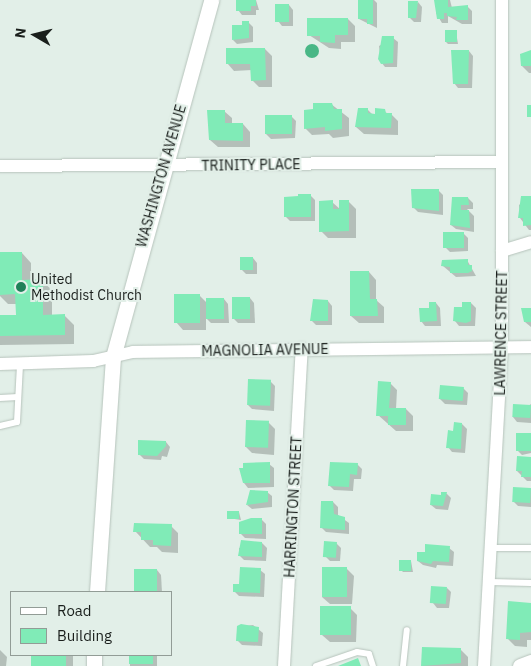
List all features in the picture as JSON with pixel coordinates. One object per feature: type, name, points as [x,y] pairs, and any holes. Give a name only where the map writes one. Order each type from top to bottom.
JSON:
[{"type":"street","name":"WASHINGTON AVENUE","points":[[97,591],[113,357],[163,166],[211,0]]},
{"type":"street","name":"LAWRENCE STREET","points":[[484,666],[502,346],[502,0]]},
{"type":"street","name":"TRINITY PLACE","points":[[0,166],[502,162]]},
{"type":"street","points":[[502,251],[531,242]]},
{"type":"street","name":"MAGNOLIA AVENUE","points":[[0,364],[93,361],[133,352],[531,347]]},
{"type":"street","name":"HARRINGTON STREET","points":[[284,666],[302,349]]},
{"type":"street","points":[[520,666],[531,662]]},
{"type":"lane","points":[[0,426],[17,422],[20,364]]},
{"type":"lane","points":[[0,398],[18,397]]},
{"type":"lane","points":[[491,548],[531,548]]},
{"type":"lane","points":[[490,582],[531,582]]},
{"type":"lane","points":[[403,666],[407,630]]},
{"type":"lane","points":[[316,666],[357,652],[368,654],[373,666]]},
{"type":"shaded area","points":[[312,44],[317,46],[319,51],[317,56],[312,58],[307,56],[305,51],[307,46]]},
{"type":"building","points":[[236,0],[256,0],[256,6],[251,6],[251,11],[236,11]]},
{"type":"building","points":[[358,0],[373,0],[373,24],[367,24],[367,19],[358,19]]},
{"type":"building","points":[[434,0],[448,0],[448,7],[468,5],[468,20],[456,20],[457,17],[447,16],[447,13],[444,13],[444,19],[437,19]]},
{"type":"building","points":[[408,1],[418,1],[416,18],[408,18]]},
{"type":"building","points":[[275,4],[289,4],[289,22],[275,22]]},
{"type":"building","points":[[307,18],[348,18],[348,35],[335,35],[335,43],[320,42],[320,36],[307,36]]},
{"type":"building","points":[[242,21],[249,21],[249,38],[232,40],[232,25],[242,25]]},
{"type":"building","points":[[445,30],[457,30],[457,42],[445,42]]},
{"type":"building","points":[[382,36],[394,36],[393,63],[381,64],[378,59]]},
{"type":"building","points":[[226,48],[265,48],[266,80],[251,81],[250,64],[226,64]]},
{"type":"building","points":[[451,50],[469,50],[468,84],[453,84]]},
{"type":"building","points":[[531,50],[531,66],[521,66],[520,54]]},
{"type":"building","points":[[313,103],[332,103],[334,109],[342,109],[342,129],[325,131],[325,127],[304,129],[304,110],[313,109]]},
{"type":"building","points":[[527,105],[531,105],[531,117],[527,117]]},
{"type":"building","points":[[358,108],[368,108],[368,113],[375,114],[375,108],[385,109],[386,113],[392,113],[391,128],[355,127]]},
{"type":"building","points":[[207,110],[225,110],[225,123],[243,123],[243,141],[209,140]]},
{"type":"building","points":[[265,115],[292,115],[292,134],[265,134]]},
{"type":"building","points":[[411,189],[439,189],[439,211],[412,208]]},
{"type":"building","points":[[298,194],[311,194],[311,217],[284,217],[284,197],[298,196]]},
{"type":"building","points":[[521,196],[531,196],[531,225],[523,226],[523,218],[518,218]]},
{"type":"building","points":[[452,197],[468,197],[469,205],[461,205],[461,210],[469,210],[470,228],[450,225]]},
{"type":"building","points":[[333,200],[333,209],[339,209],[339,200],[349,200],[349,231],[319,232],[319,201]]},
{"type":"building","points":[[443,232],[464,232],[464,248],[443,248]]},
{"type":"building","name":"United Methodist Church","points":[[0,252],[22,252],[22,280],[43,279],[43,315],[65,314],[65,335],[0,336],[0,315],[16,315],[15,294],[0,295]]},
{"type":"building","points":[[240,257],[253,257],[253,270],[240,270]]},
{"type":"building","points":[[468,259],[468,265],[472,265],[472,271],[468,273],[450,273],[450,267],[441,266],[442,260]]},
{"type":"building","points":[[350,271],[369,271],[370,299],[377,299],[378,316],[350,316]]},
{"type":"building","points":[[174,294],[200,294],[200,323],[174,323]]},
{"type":"building","points":[[232,297],[250,297],[250,319],[232,319]]},
{"type":"building","points":[[206,298],[224,298],[224,319],[206,319]]},
{"type":"building","points":[[313,299],[328,300],[328,321],[310,321]]},
{"type":"building","points":[[429,302],[436,302],[437,321],[420,322],[419,308],[429,308]]},
{"type":"building","points":[[462,302],[471,302],[471,321],[466,323],[453,321],[454,307],[462,307]]},
{"type":"building","points":[[521,308],[531,308],[531,322],[524,322]]},
{"type":"building","points":[[248,379],[271,380],[270,406],[247,405]]},
{"type":"building","points":[[378,381],[391,382],[389,408],[406,408],[406,425],[388,425],[388,416],[376,416]]},
{"type":"building","points":[[440,385],[464,387],[463,401],[439,399]]},
{"type":"building","points":[[513,404],[531,405],[530,418],[512,417]]},
{"type":"building","points":[[246,420],[269,421],[268,448],[245,447]]},
{"type":"building","points":[[454,422],[462,423],[461,449],[446,448],[448,430],[453,431]]},
{"type":"building","points":[[516,433],[531,433],[531,451],[516,451]]},
{"type":"building","points":[[138,440],[166,441],[166,446],[157,456],[138,455]]},
{"type":"building","points":[[517,456],[531,457],[531,477],[521,477],[522,471],[516,471]]},
{"type":"building","points":[[270,462],[270,483],[243,483],[239,468],[243,468],[243,463]]},
{"type":"building","points":[[330,462],[358,463],[357,475],[350,474],[349,487],[328,486]]},
{"type":"building","points":[[513,487],[531,488],[530,503],[512,502]]},
{"type":"building","points":[[250,490],[268,491],[268,502],[246,505]]},
{"type":"building","points":[[441,492],[447,492],[443,506],[430,505],[431,494],[441,495]]},
{"type":"building","points":[[321,501],[333,501],[334,514],[345,517],[345,530],[320,528]]},
{"type":"building","points":[[227,511],[239,511],[239,519],[227,519]]},
{"type":"building","points":[[251,518],[262,518],[262,534],[239,534],[239,522]]},
{"type":"building","points":[[134,523],[172,524],[171,546],[153,545],[153,540],[141,540],[141,532],[133,532]]},
{"type":"building","points":[[241,540],[262,542],[262,557],[238,556]]},
{"type":"building","points":[[324,541],[337,542],[336,558],[323,557]]},
{"type":"building","points":[[425,544],[450,546],[449,562],[433,561],[431,564],[417,561],[417,552],[425,552]]},
{"type":"building","points":[[399,560],[411,560],[411,571],[399,571]]},
{"type":"building","points":[[240,567],[261,568],[260,593],[233,592],[233,584],[239,584]]},
{"type":"building","points":[[322,567],[347,567],[347,597],[322,597]]},
{"type":"building","points":[[134,569],[157,569],[157,591],[134,591]]},
{"type":"building","points":[[431,586],[447,587],[446,604],[430,603]]},
{"type":"building","points":[[508,601],[531,603],[531,632],[520,633],[520,640],[506,639]]},
{"type":"building","points":[[320,606],[351,606],[351,635],[320,635]]},
{"type":"building","points":[[241,624],[259,627],[258,642],[236,641],[237,626]]},
{"type":"building","points":[[422,647],[461,648],[461,663],[421,666]]},
{"type":"building","points":[[31,656],[66,656],[66,666],[31,666]]},
{"type":"building","points":[[129,656],[153,656],[153,664],[129,664]]},
{"type":"building","points":[[358,658],[361,666],[338,666]]},
{"type":"place","name":"United Methodist Church","points":[[21,287]]}]
